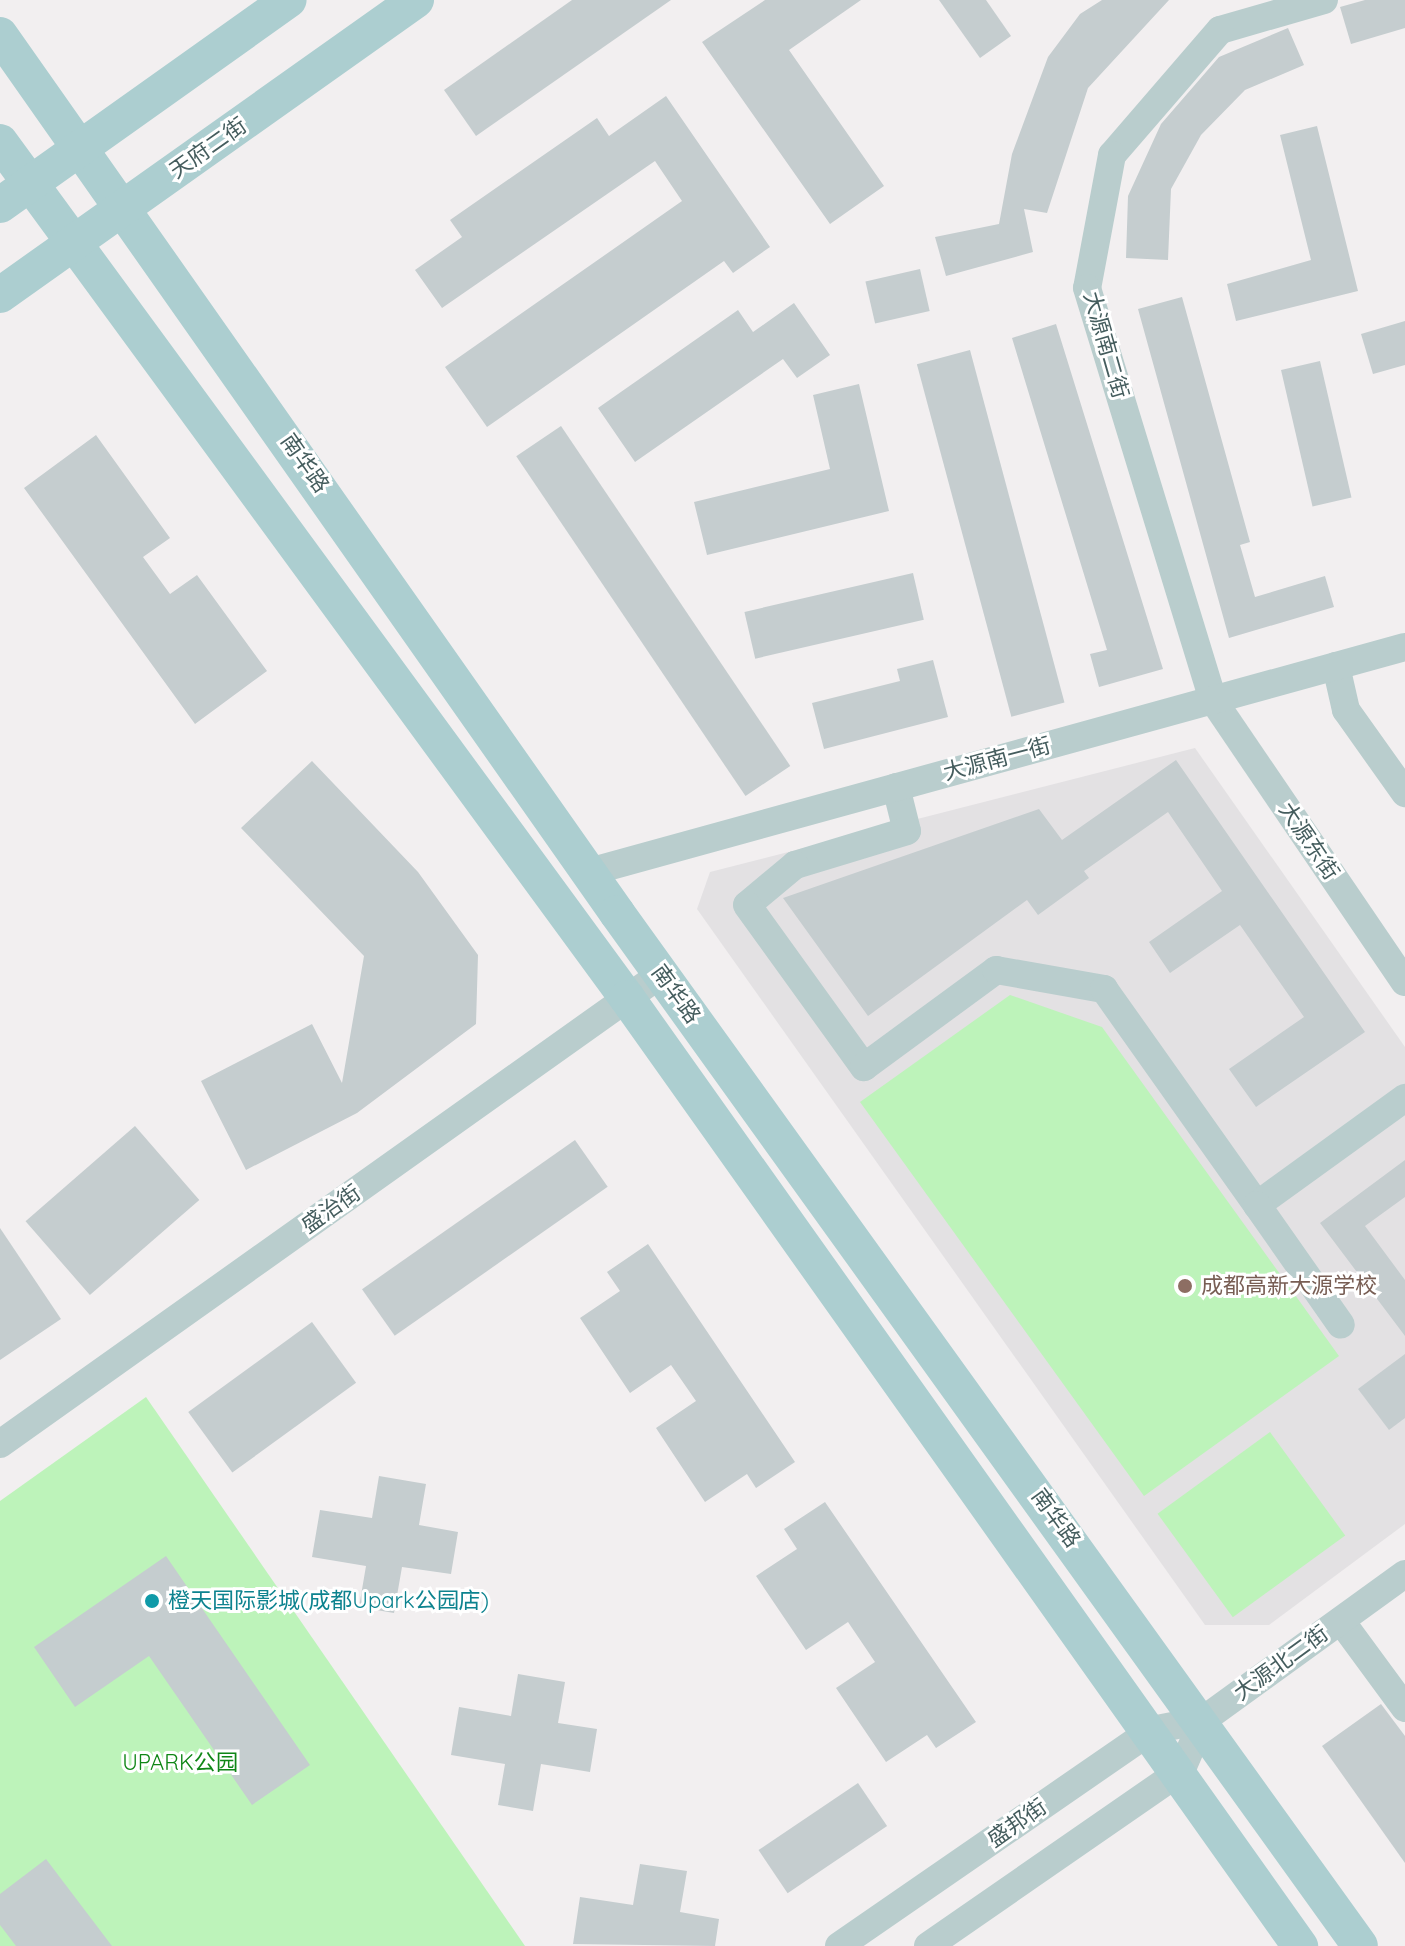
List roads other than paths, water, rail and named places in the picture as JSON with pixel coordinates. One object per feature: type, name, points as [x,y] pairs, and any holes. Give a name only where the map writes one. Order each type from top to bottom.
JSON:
[{"type":"main road","points":[[0,205],[288,0]]},
{"type":"main road","name":"天府二街","points":[[0,295],[416,0]]},
{"type":"main road","name":"南华路","points":[[0,35],[125,206],[661,974],[1203,1720],[1360,1946]]},
{"type":"main road","name":"南华路","points":[[0,142],[627,998],[1152,1730],[1300,1946]]},
{"type":"street","name":"大源南二街","points":[[1213,700],[1087,288],[1112,155],[1220,30],[1324,0]]},
{"type":"street","name":"大源南一街","points":[[589,872],[1405,647]]},
{"type":"street","points":[[1336,666],[1346,710],[1405,793]]},
{"type":"street","name":"大源东街","points":[[1213,700],[1405,982]]},
{"type":"street","points":[[896,787],[907,831],[795,865],[747,905],[864,1067],[996,970],[1104,989],[1341,1325]]},
{"type":"street","name":"盛治街","points":[[0,1444],[661,974]]},
{"type":"street","points":[[1257,1205],[1402,1107]]},
{"type":"street","name":"大源北二街","points":[[1203,1720],[1405,1574]]},
{"type":"street","points":[[1341,1621],[1405,1708]]},
{"type":"street","points":[[928,1946],[1181,1771],[1203,1720]]},
{"type":"street","name":"盛邦街","points":[[839,1946],[1152,1730],[1203,1720]]},
{"type":"place","name":"成都高新大源学校","points":[[1185,1286]]},
{"type":"place","name":"橙天国际影城(成都Upark公园店)","points":[[152,1601]]},
{"type":"park label","name":"UPARK公园","points":[[180,1763]]}]
